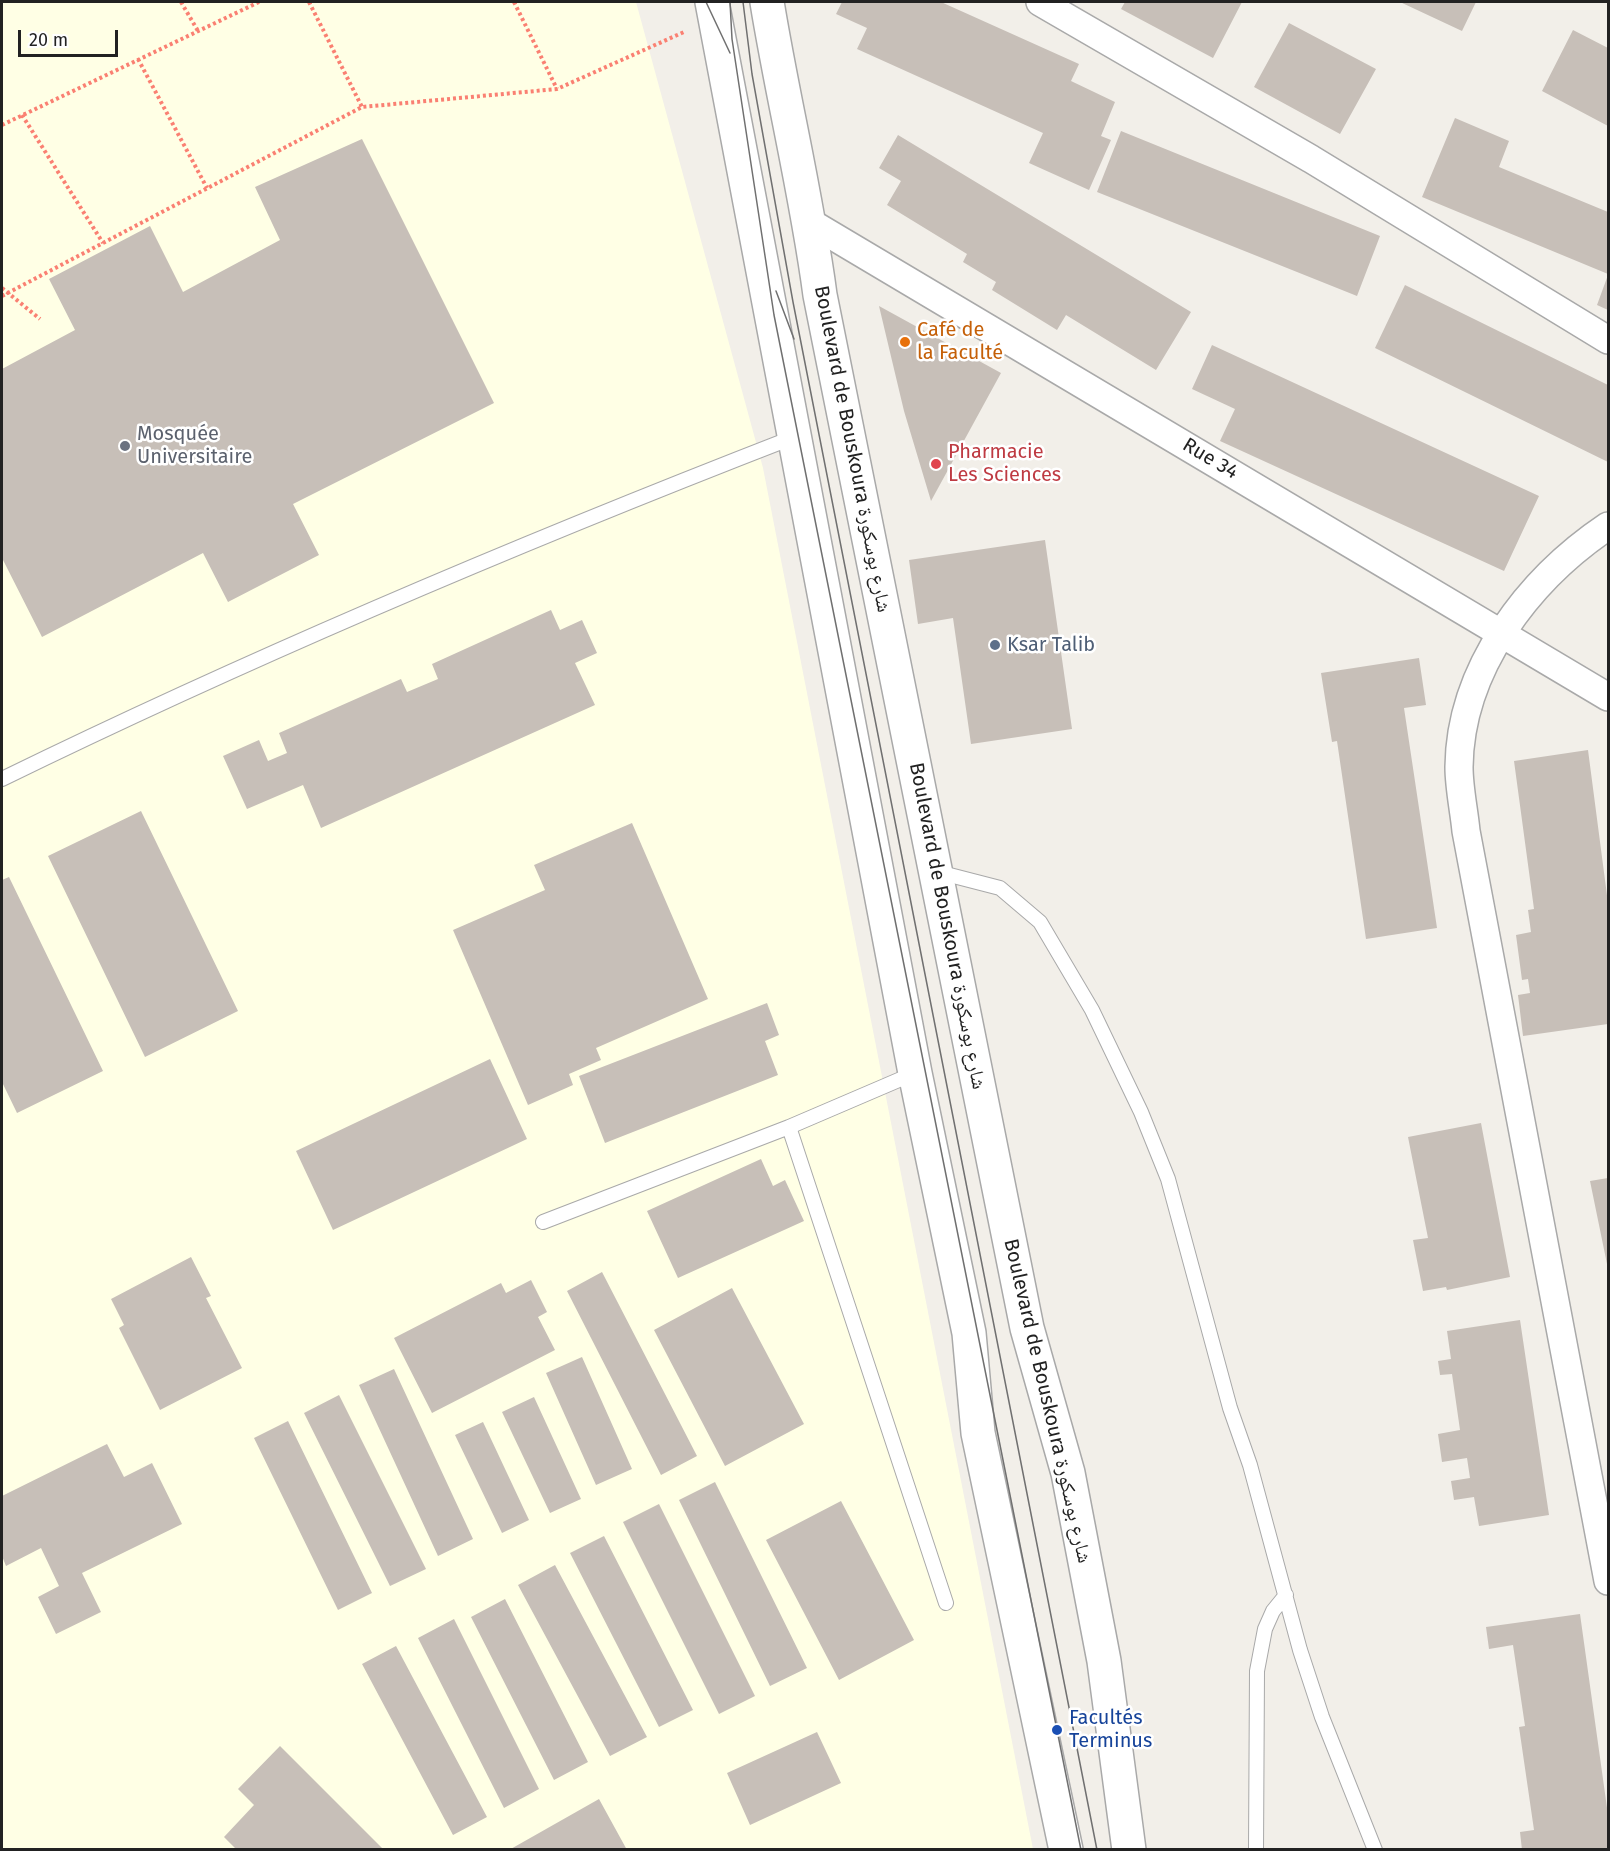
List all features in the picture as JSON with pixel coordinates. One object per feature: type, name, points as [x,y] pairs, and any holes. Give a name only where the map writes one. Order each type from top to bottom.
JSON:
[{"type":"street","name":"Boulevard de Bouskoura شارع بوسكورة","points":[[767,2],[781,88],[811,223],[823,306],[1028,1328],[1068,1473],[1104,1661],[1129,1850]]},
{"type":"street","points":[[1040,2],[1322,166],[1608,340]]},
{"type":"street","points":[[713,10],[750,190],[794,437],[915,1073],[969,1333],[980,1441],[1066,1850]]},
{"type":"street","name":"Rue 34","points":[[811,223],[1608,697]]},
{"type":"street","points":[[1608,526],[1580,545],[1552,571],[1522,605],[1502,634],[1477,681],[1466,716],[1460,767],[1466,831],[1608,1581]]},
{"type":"lane","points":[[2,779],[139,712],[588,518],[794,437]]},
{"type":"lane","points":[[938,873],[1000,888],[1040,922],[1092,1010],[1141,1112],[1168,1179],[1230,1408],[1250,1465],[1322,1717],[1376,1850]]},
{"type":"lane","points":[[543,1222],[789,1127],[915,1073]]},
{"type":"lane","points":[[789,1127],[946,1603]]},
{"type":"lane","points":[[1256,1850],[1257,1671],[1265,1629],[1273,1611],[1286,1595]]},
{"type":"path","points":[[181,2],[198,31]]},
{"type":"path","points":[[2,124],[259,2]]},
{"type":"path","points":[[309,2],[362,107]]},
{"type":"path","points":[[514,2],[557,89]]},
{"type":"path","points":[[2,296],[362,107],[557,89],[713,10]]},
{"type":"path","points":[[138,59],[207,188]]},
{"type":"path","points":[[22,115],[103,243]]},
{"type":"path","points":[[2,288],[40,319]]},
{"type":"shaded area","points":[[2,2],[636,2],[763,468],[1033,1849],[2,1850]]},
{"type":"building","points":[[842,2],[941,2],[1079,64],[1071,81],[1115,102],[1101,136],[1111,140],[1089,190],[1029,163],[1043,133],[857,49],[867,28],[836,14]]},
{"type":"building","points":[[1125,2],[1242,2],[1213,58],[1121,9]]},
{"type":"building","points":[[1400,2],[1476,2],[1462,31]]},
{"type":"building","points":[[1289,23],[1376,69],[1340,134],[1254,87]]},
{"type":"building","points":[[1573,30],[1608,48],[1608,126],[1542,91]]},
{"type":"building","points":[[1455,118],[1509,141],[1499,167],[1608,212],[1608,274],[1422,197]]},
{"type":"building","points":[[1121,131],[1380,236],[1357,296],[1097,192]]},
{"type":"building","points":[[898,135],[1191,312],[1156,370],[1066,315],[1057,330],[992,290],[996,282],[963,262],[967,254],[887,205],[901,181],[879,168]]},
{"type":"building","points":[[362,139],[494,403],[293,504],[319,555],[228,602],[203,553],[42,637],[2,558],[2,369],[75,330],[49,279],[150,226],[183,292],[280,240],[255,187]]},
{"type":"building","points":[[1608,275],[1608,310],[1597,305]]},
{"type":"building","points":[[1405,285],[1608,385],[1608,462],[1375,348]]},
{"type":"building","points":[[879,306],[1001,373],[931,501],[904,411]]},
{"type":"building","points":[[1212,345],[1539,496],[1504,571],[1220,441],[1235,409],[1192,389]]},
{"type":"building","points":[[1045,540],[1072,729],[971,744],[953,618],[918,624],[909,560]]},
{"type":"building","points":[[551,610],[560,630],[582,620],[597,653],[575,663],[595,705],[321,828],[303,785],[247,809],[223,756],[259,740],[268,761],[287,753],[279,733],[401,679],[407,692],[438,679],[432,664]]},
{"type":"building","points":[[1419,658],[1426,705],[1404,708],[1437,928],[1366,939],[1337,741],[1332,742],[1321,673]]},
{"type":"building","points":[[1588,750],[1608,903],[1608,1024],[1523,1036],[1518,995],[1530,993],[1528,979],[1522,980],[1516,935],[1531,932],[1528,910],[1534,909],[1514,761]]},
{"type":"building","points":[[141,811],[238,1011],[145,1057],[48,856]]},
{"type":"building","points":[[632,823],[708,999],[596,1048],[601,1060],[569,1074],[573,1085],[528,1105],[453,930],[545,890],[534,865]]},
{"type":"building","points":[[9,877],[103,1071],[17,1113],[2,1082],[2,880]]},
{"type":"building","points":[[767,1003],[779,1035],[765,1041],[778,1075],[605,1143],[579,1076]]},
{"type":"building","points":[[490,1059],[527,1139],[333,1230],[296,1151]]},
{"type":"building","points":[[1481,1123],[1510,1277],[1447,1290],[1446,1287],[1423,1291],[1413,1240],[1428,1238],[1408,1137]]},
{"type":"building","points":[[761,1159],[773,1186],[785,1180],[804,1221],[678,1278],[647,1211]]},
{"type":"building","points":[[1608,1178],[1608,1264],[1607,1264],[1590,1181]]},
{"type":"building","points":[[191,1257],[211,1296],[206,1298],[242,1368],[160,1410],[119,1328],[124,1325],[111,1299]]},
{"type":"building","points":[[602,1272],[697,1456],[661,1475],[567,1291]]},
{"type":"building","points":[[531,1280],[547,1312],[538,1317],[555,1350],[432,1413],[394,1338],[501,1283],[506,1293]]},
{"type":"building","points":[[732,1288],[804,1424],[725,1466],[654,1330]]},
{"type":"building","points":[[1520,1320],[1549,1515],[1479,1526],[1474,1497],[1454,1500],[1451,1481],[1470,1478],[1467,1458],[1442,1462],[1438,1434],[1460,1430],[1452,1374],[1440,1375],[1438,1361],[1451,1359],[1447,1331]]},
{"type":"building","points":[[582,1357],[632,1469],[596,1485],[546,1373]]},
{"type":"building","points":[[394,1369],[473,1539],[438,1556],[359,1385]]},
{"type":"building","points":[[339,1395],[426,1569],[390,1586],[304,1413]]},
{"type":"building","points":[[534,1397],[581,1499],[550,1513],[502,1412]]},
{"type":"building","points":[[288,1421],[372,1593],[338,1610],[254,1438]]},
{"type":"building","points":[[483,1422],[529,1520],[502,1533],[455,1435]]},
{"type":"building","points":[[107,1444],[124,1477],[152,1463],[182,1524],[82,1573],[101,1612],[56,1634],[38,1597],[59,1586],[41,1548],[6,1566],[2,1556],[2,1496]]},
{"type":"building","points":[[715,1482],[807,1668],[770,1686],[679,1500]]},
{"type":"building","points":[[841,1501],[914,1640],[839,1680],[766,1540]]},
{"type":"building","points":[[659,1504],[755,1696],[719,1714],[623,1522]]},
{"type":"building","points":[[604,1536],[693,1710],[659,1727],[570,1553]]},
{"type":"building","points":[[555,1565],[647,1737],[610,1756],[518,1585]]},
{"type":"building","points":[[505,1599],[588,1762],[554,1780],[471,1617]]},
{"type":"building","points":[[1580,1614],[1608,1815],[1608,1850],[1522,1850],[1520,1832],[1534,1830],[1519,1727],[1525,1726],[1513,1645],[1489,1649],[1486,1627]]},
{"type":"building","points":[[454,1619],[539,1789],[504,1808],[418,1638]]},
{"type":"building","points":[[396,1646],[487,1817],[453,1835],[362,1664]]},
{"type":"building","points":[[817,1732],[841,1783],[750,1825],[727,1773]]},
{"type":"building","points":[[280,1746],[384,1850],[237,1850],[224,1837],[254,1805],[238,1789]]},
{"type":"building","points":[[599,1799],[627,1850],[509,1850]]},
{"type":"tram line","points":[[706,2],[730,53]]},
{"type":"tram line","points":[[730,2],[732,39],[774,315],[1081,1850]]},
{"type":"tram line","points":[[743,2],[752,74],[793,302],[1097,1850]]},
{"type":"tram line","points":[[776,291],[794,339]]},
{"type":"place","name":"Café de la Faculté","points":[[905,342]]},
{"type":"place","name":"Mosquée Universitaire","points":[[125,446]]},
{"type":"place","name":"Pharmacie Les Sciences","points":[[936,464]]},
{"type":"place","name":"Ksar Talib","points":[[995,645]]},
{"type":"place","name":"Facultés Terminus","points":[[1057,1730]]}]
